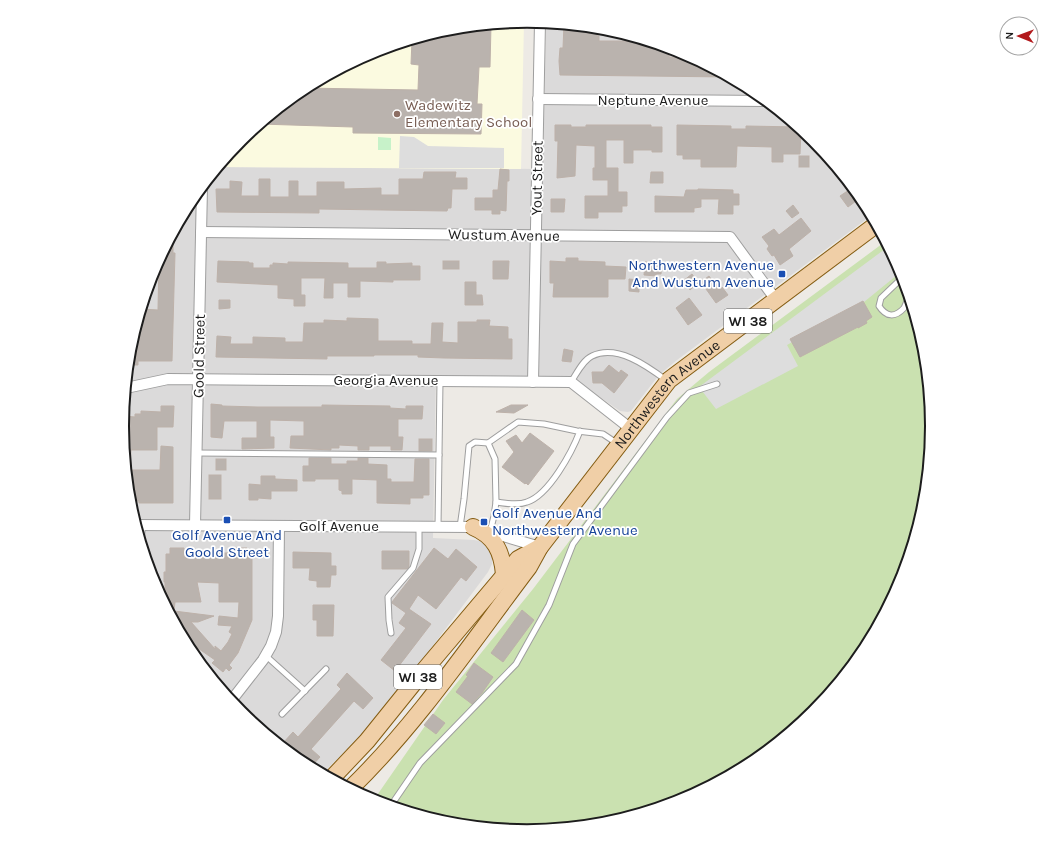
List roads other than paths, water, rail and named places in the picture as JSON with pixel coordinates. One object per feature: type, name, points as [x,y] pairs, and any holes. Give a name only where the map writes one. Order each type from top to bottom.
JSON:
[{"type":"main road","name":"Northwestern Avenue","points":[[354,785],[376,763],[436,690],[529,567],[540,547],[668,381],[873,227]]},
{"type":"main road","points":[[466,527],[484,532],[496,544],[502,558],[504,574]]},
{"type":"main road","name":"Northwestern Avenue","points":[[334,775],[367,741],[504,574],[518,559],[540,547]]},
{"type":"street","name":"Yout Street","points":[[532,382],[540,28]]},
{"type":"street","name":"Neptune Avenue","points":[[538,99],[757,101]]},
{"type":"street","name":"Goold Street","points":[[195,525],[202,197]]},
{"type":"street","name":"Wustum Avenue","points":[[201,232],[730,237],[776,300]]},
{"type":"street","name":"Georgia Avenue","points":[[131,387],[168,379],[571,382]]},
{"type":"street","points":[[571,382],[631,429]]},
{"type":"street","name":"Golf Avenue","points":[[142,525],[466,527],[490,532],[540,547]]},
{"type":"street","points":[[236,697],[271,646],[276,632],[278,616],[279,526]]},
{"type":"lane","points":[[899,281],[881,298],[880,306],[883,313],[888,315],[895,314],[904,308],[906,302]]},
{"type":"lane","points":[[571,382],[580,367],[592,356],[609,352],[634,359],[668,381]]},
{"type":"lane","points":[[438,527],[440,381]]},
{"type":"lane","points":[[394,802],[420,763],[516,664],[549,605],[573,544],[666,417],[689,393],[717,384]]},
{"type":"lane","points":[[466,527],[464,498],[469,446],[475,442],[488,443],[518,422],[544,424],[603,434],[619,445]]},
{"type":"lane","points":[[496,502],[518,504],[536,498],[548,486],[566,460],[580,431]]},
{"type":"lane","points":[[488,443],[495,459],[496,502],[490,532]]},
{"type":"lane","points":[[197,452],[439,455]]},
{"type":"lane","points":[[391,633],[388,597],[414,568],[419,548],[419,527]]},
{"type":"lane","points":[[265,655],[305,691]]},
{"type":"lane","points":[[282,714],[326,669]]},
{"type":"place","name":"Wadewitz Elementary School","points":[[397,114]]},
{"type":"place","name":"Northwestern Avenue And Wustum Avenue","points":[[782,274]]},
{"type":"place","name":"Golf Avenue And Goold Street","points":[[227,520]]},
{"type":"place","name":"Golf Avenue And Northwestern Avenue","points":[[484,522]]}]
